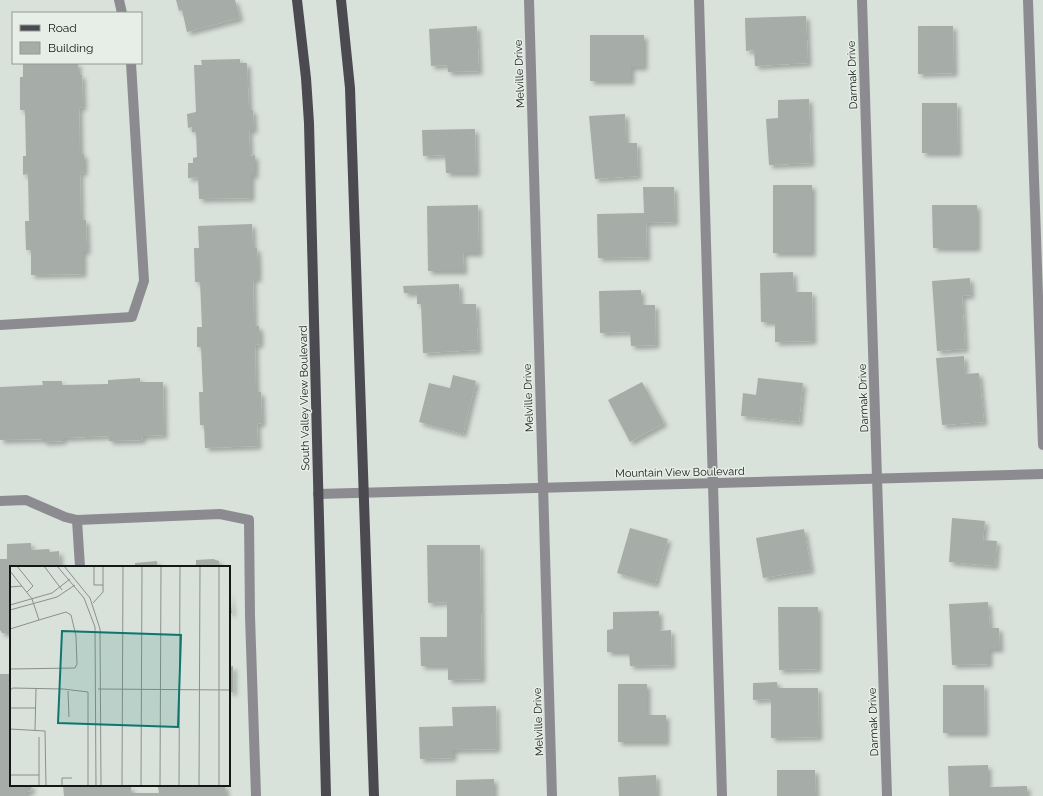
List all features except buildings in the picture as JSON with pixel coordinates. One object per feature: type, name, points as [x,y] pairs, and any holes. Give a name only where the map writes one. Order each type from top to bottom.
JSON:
[{"type":"main road","name":"South Valley View Boulevard","points":[[297,0],[306,78],[309,123],[326,796]]},
{"type":"main road","points":[[342,0],[350,88],[374,796]]},
{"type":"street","points":[[119,0],[122,12]]},
{"type":"street","name":"Melville Drive","points":[[529,0],[552,796]]},
{"type":"street","points":[[699,0],[722,796]]},
{"type":"street","name":"Darmak Drive","points":[[862,0],[887,796]]},
{"type":"street","points":[[1028,0],[1043,445]]},
{"type":"street","points":[[0,325],[132,317],[144,281],[131,64]]},
{"type":"street","name":"Mountain View Boulevard","points":[[318,494],[1043,474]]},
{"type":"street","points":[[0,501],[26,500],[65,518],[77,520],[220,514],[249,520],[250,616],[256,796]]},
{"type":"street","points":[[77,520],[80,566]]}]
